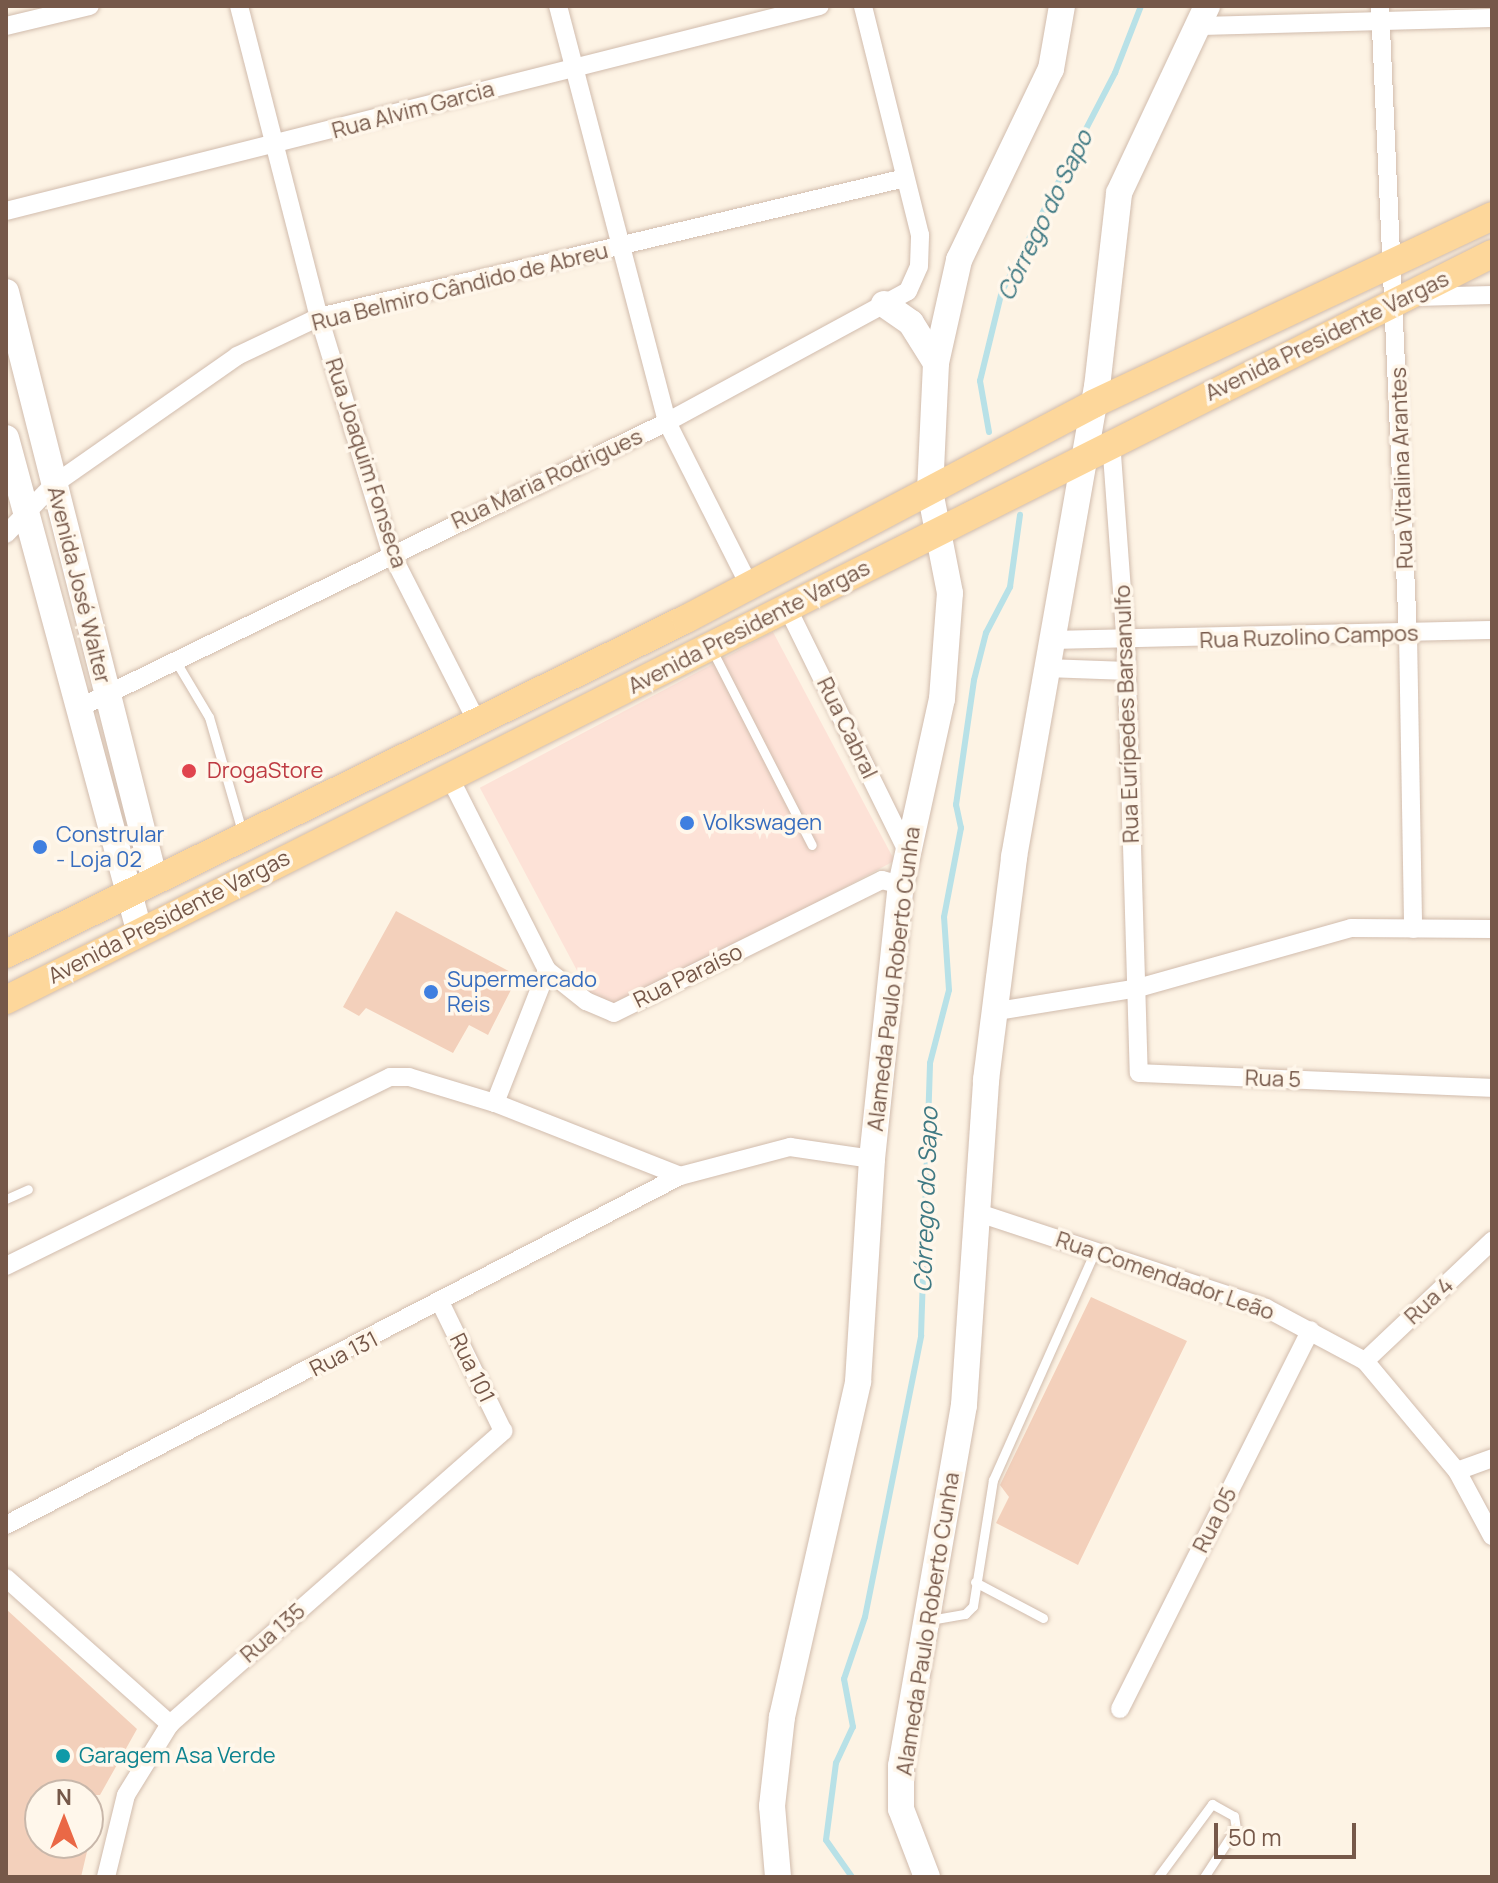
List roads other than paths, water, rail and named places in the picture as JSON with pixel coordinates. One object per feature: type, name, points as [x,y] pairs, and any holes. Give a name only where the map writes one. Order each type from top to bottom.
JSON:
[{"type":"main road","name":"Avenida Presidente Vargas","points":[[6,954],[154,877],[750,587],[1093,404],[1395,267],[1492,216]]},
{"type":"main road","name":"Avenida Presidente Vargas","points":[[6,1000],[139,930],[711,647],[1080,460],[1111,441],[1492,254]]},
{"type":"street","points":[[6,26],[90,6]]},
{"type":"street","name":"Rua Joaquim Fonseca","points":[[239,6],[278,147],[319,317],[391,553],[477,722]]},
{"type":"street","points":[[558,6],[667,422],[750,587]]},
{"type":"street","name":"Rua Alvim Garcia","points":[[6,211],[278,147],[574,66],[820,6]]},
{"type":"street","name":"Rua Maria Rodrigues","points":[[77,709],[391,553],[667,422],[908,291],[919,266],[920,235],[863,6]]},
{"type":"street","name":"Alameda Paulo Roberto Cunha","points":[[778,1877],[772,1806],[782,1717],[858,1382],[872,1159],[901,885],[906,849],[942,699],[950,593],[942,529],[930,491],[936,363],[959,260],[1051,69],[1062,6]]},
{"type":"street","points":[[1205,16],[1380,12],[1492,18]]},
{"type":"street","name":"Rua Vitalina Arantes","points":[[1380,12],[1395,267],[1402,300],[1413,929]]},
{"type":"street","name":"Alameda Paulo Roberto Cunha","points":[[927,1877],[901,1809],[901,1766],[964,1405],[992,1012],[1048,668],[1049,640],[1080,460],[1093,404],[1119,193],[1205,16]]},
{"type":"street","name":"Rua Belmiro Cândido de Abreu","points":[[16,526],[53,485],[237,356],[319,317],[905,178]]},
{"type":"street","name":"Avenida José Walter","points":[[6,292],[154,877]]},
{"type":"street","points":[[1402,300],[1492,295]]},
{"type":"street","points":[[884,304],[911,323],[936,363]]},
{"type":"street","name":"Avenida José Walter","points":[[6,438],[16,526],[77,709],[124,892],[139,930]]},
{"type":"street","name":"Rua Eurípedes Barsanulfo","points":[[1111,441],[1126,643],[1138,988]]},
{"type":"street","name":"Rua Cabral","points":[[787,607],[906,849]]},
{"type":"street","name":"Rua Ruzolino Campos","points":[[1049,640],[1126,643],[1492,630]]},
{"type":"street","points":[[1048,668],[1126,671]]},
{"type":"street","name":"Rua Paraíso","points":[[449,776],[547,970],[586,1001],[614,1013],[882,880],[901,885]]},
{"type":"street","points":[[992,1012],[1138,988],[1351,928],[1492,929]]},
{"type":"street","points":[[495,1103],[547,970]]},
{"type":"street","name":"Rua 5","points":[[1138,988],[1139,1073],[1492,1088]]},
{"type":"street","points":[[6,1266],[370,1083],[409,1077],[495,1103],[680,1176]]},
{"type":"street","name":"Rua 131","points":[[6,1525],[441,1304],[680,1176],[790,1147],[872,1159]]},
{"type":"street","name":"Rua Comendador Leão","points":[[979,1213],[1266,1308],[1365,1361],[1457,1471],[1492,1536]]},
{"type":"street","name":"Rua 4","points":[[1365,1361],[1492,1241]]},
{"type":"street","name":"Rua 101","points":[[441,1304],[503,1431]]},
{"type":"street","name":"Rua 05","points":[[1120,1709],[1311,1330]]},
{"type":"street","name":"Rua 135","points":[[106,1877],[126,1795],[170,1724],[503,1431]]},
{"type":"street","points":[[1457,1471],[1492,1458]]},
{"type":"street","points":[[6,1578],[170,1724]]},
{"type":"lane","points":[[711,647],[812,845]]},
{"type":"lane","points":[[175,660],[209,717],[243,835]]},
{"type":"lane","points":[[6,1199],[28,1189]]},
{"type":"lane","points":[[927,1620],[965,1614],[975,1598],[975,1582],[993,1480],[1095,1251]]},
{"type":"lane","points":[[975,1582],[1043,1618]]},
{"type":"lane","points":[[1158,1877],[1212,1804],[1234,1816],[1236,1828],[1204,1877]]},
{"type":"waterway","name":"Córrego do Sapo","points":[[989,432],[980,381],[1002,291],[1115,73],[1141,6]]},
{"type":"waterway","name":"Córrego do Sapo","points":[[852,1877],[826,1840],[836,1763],[853,1727],[844,1679],[865,1617],[921,1336],[930,1063],[949,990],[944,917],[961,828],[956,805],[974,680],[986,633],[1010,587],[1020,515]]},
{"type":"place","name":"DrogaStore","points":[[189,771]]},
{"type":"place","name":"Volkswagen","points":[[687,823]]},
{"type":"place","name":"Constrular - Loja 02","points":[[40,847]]},
{"type":"place","name":"Supermercado Reis","points":[[431,992]]},
{"type":"place","name":"Garagem Asa Verde","points":[[63,1756]]}]
